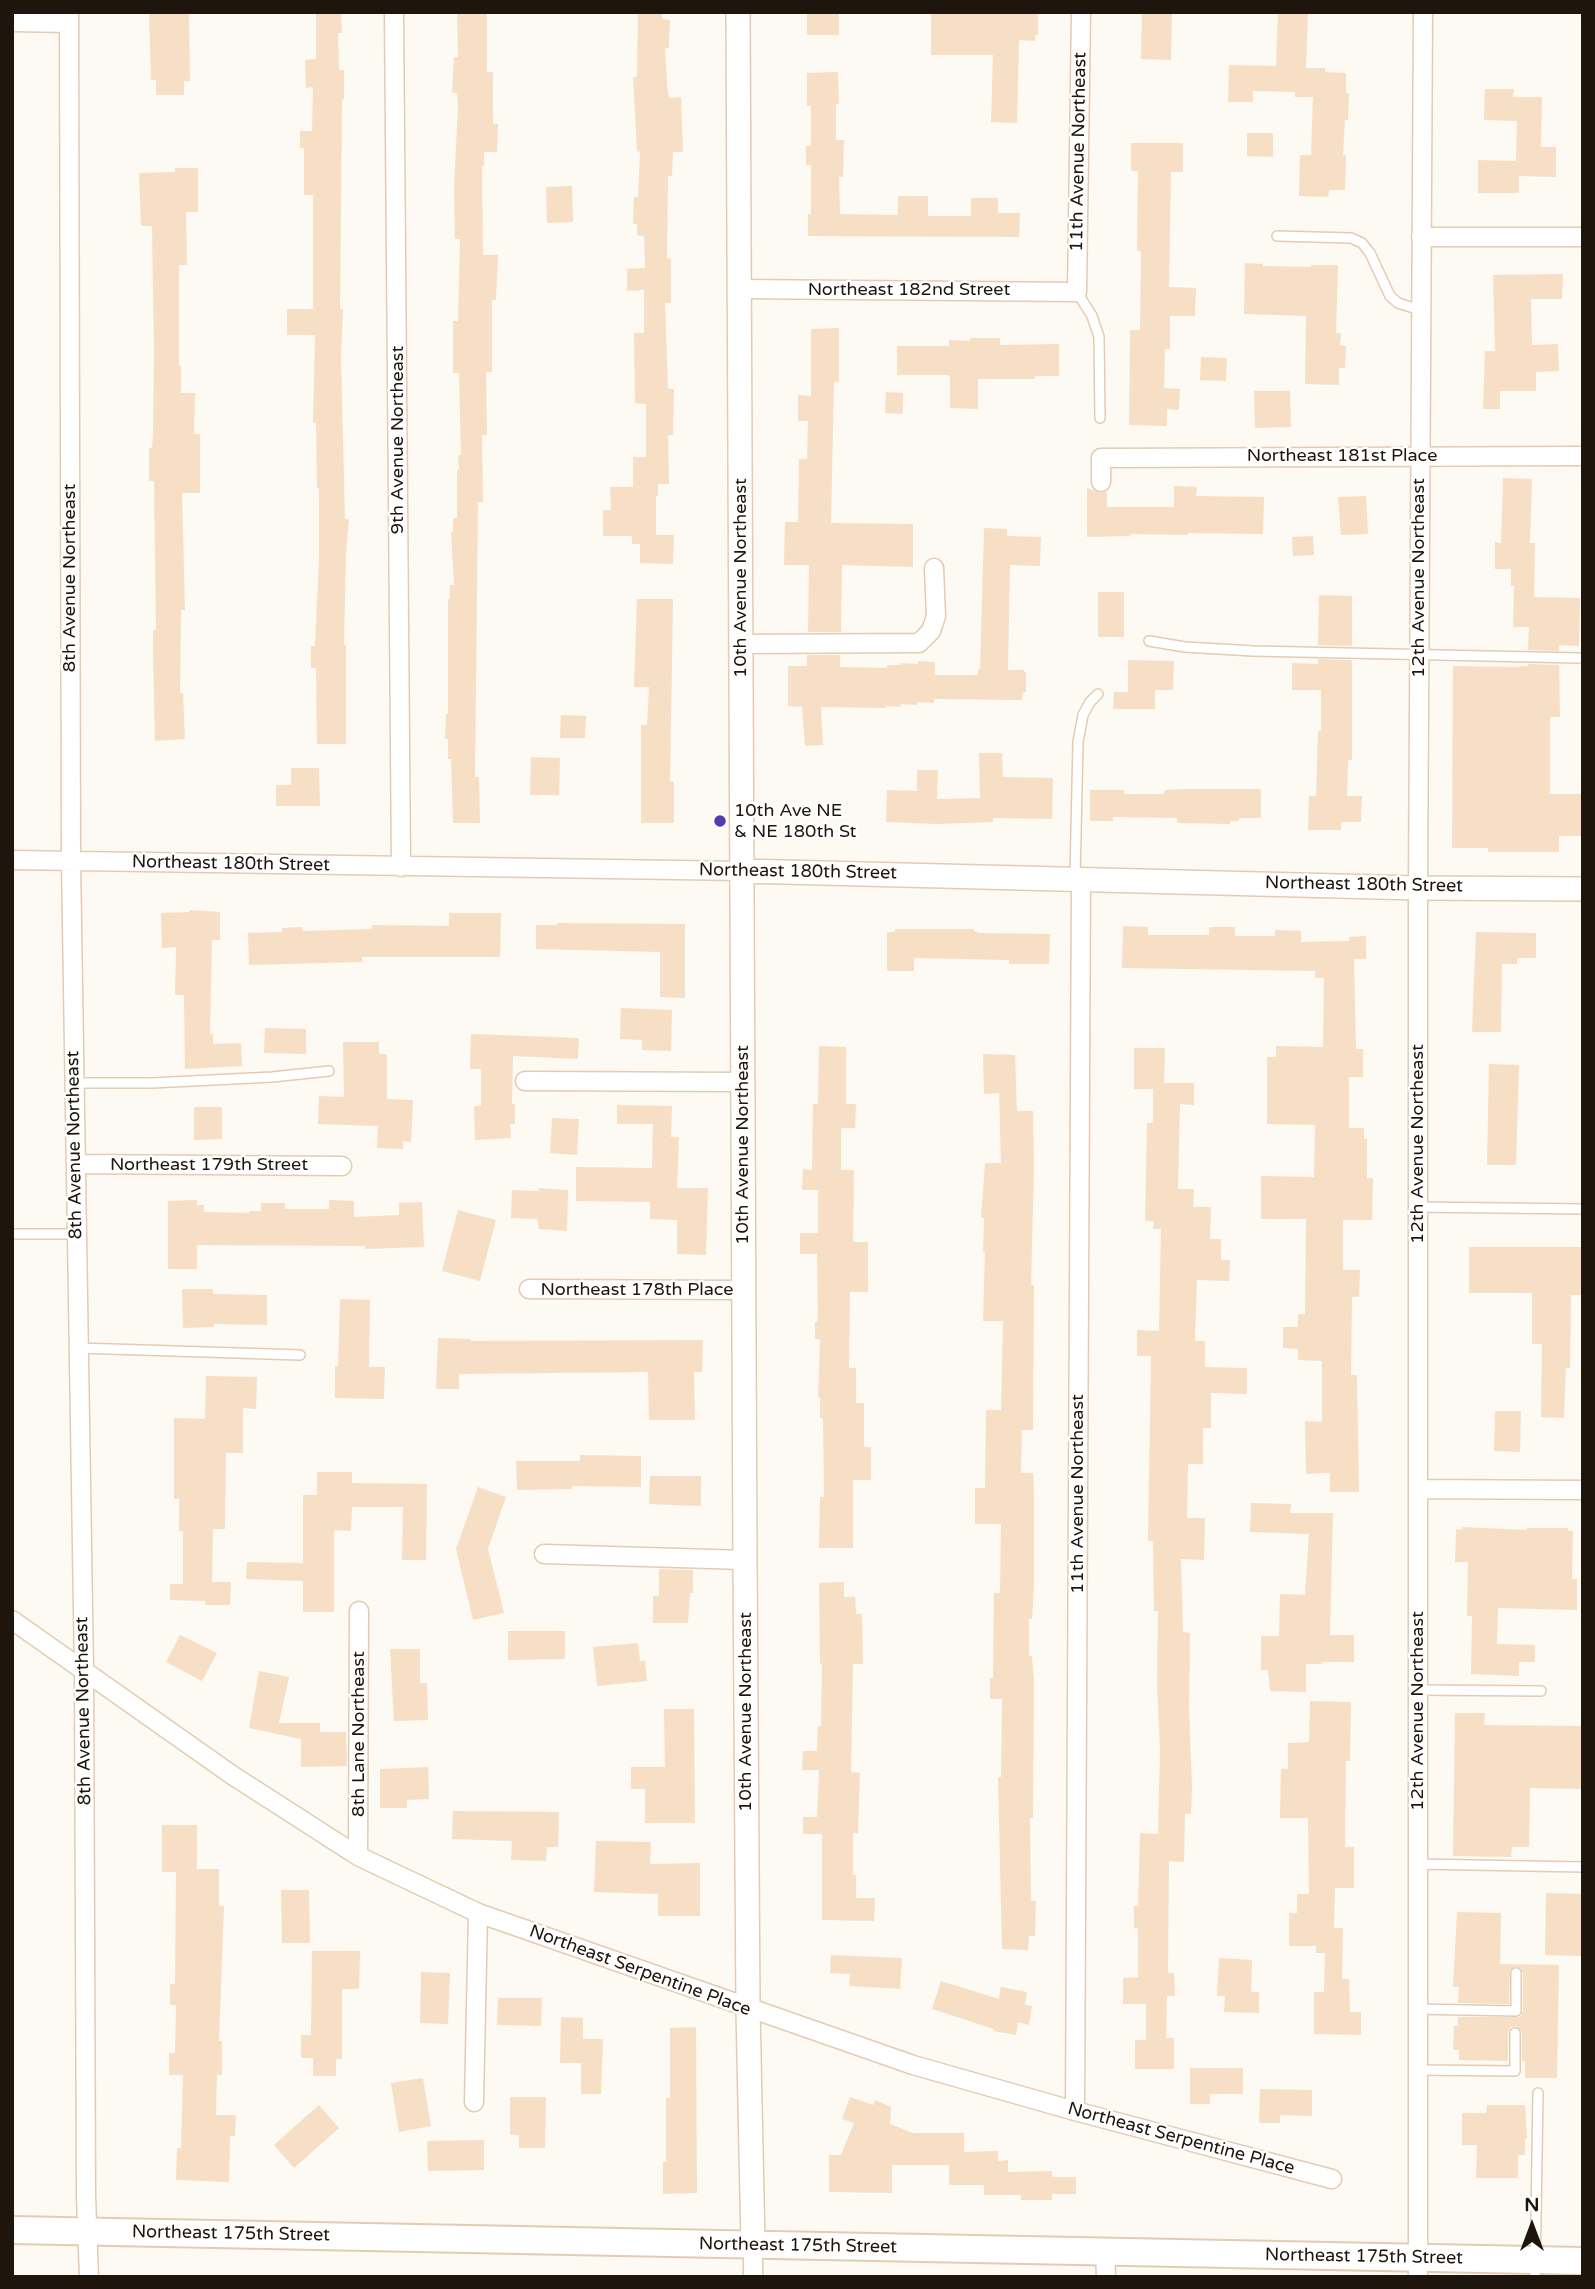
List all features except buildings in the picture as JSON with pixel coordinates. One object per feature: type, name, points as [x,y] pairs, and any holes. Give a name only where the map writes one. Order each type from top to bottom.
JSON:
[{"type":"main road","name":"Northeast 175th Street","points":[[12,2230],[753,2245],[1105,2264],[1535,2269],[1583,2261]]},
{"type":"street","name":"9th Avenue Northeast","points":[[394,12],[401,867]]},
{"type":"street","name":"10th Avenue Northeast","points":[[738,12],[745,1560],[753,2277]]},
{"type":"street","name":"11th Avenue Northeast","points":[[1077,292],[1081,12]]},
{"type":"street","name":"12th Avenue Northeast","points":[[1417,2268],[1418,888],[1423,12]]},
{"type":"street","points":[[12,22],[69,18]]},
{"type":"street","name":"8th Avenue Northeast","points":[[69,18],[71,861],[89,2277]]},
{"type":"street","points":[[1421,237],[1583,237]]},
{"type":"street","name":"Northeast 182nd Street","points":[[740,289],[1077,292]]},
{"type":"street","name":"Northeast 181st Place","points":[[1101,482],[1101,458],[1583,456]]},
{"type":"street","points":[[742,644],[919,643],[931,631],[936,616],[934,568]]},
{"type":"street","name":"Northeast 180th Street","points":[[12,860],[743,870],[1418,888],[1583,889]]},
{"type":"street","name":"11th Avenue Northeast","points":[[1075,2111],[1078,878]]},
{"type":"street","points":[[525,1081],[743,1082]]},
{"type":"street","name":"Northeast 179th Street","points":[[76,1164],[342,1166]]},
{"type":"street","name":"Northeast 178th Place","points":[[529,1289],[744,1290]]},
{"type":"street","points":[[1418,1489],[1583,1490]]},
{"type":"street","points":[[544,1554],[745,1560]]},
{"type":"street","name":"8th Lane Northeast","points":[[358,1856],[359,1611]]},
{"type":"street","name":"Northeast Serpentine Place","points":[[12,1620],[232,1775],[358,1856],[478,1913],[912,2065],[1332,2179]]},
{"type":"street","points":[[474,2102],[478,1913]]},
{"type":"lane","points":[[1277,236],[1351,238],[1362,243],[1370,253],[1390,296],[1398,303],[1420,310]]},
{"type":"lane","points":[[1077,292],[1092,316],[1099,337],[1100,418]]},
{"type":"lane","points":[[1149,641],[1185,647],[1253,651],[1579,658]]},
{"type":"lane","points":[[1078,878],[1078,742],[1083,715],[1098,694]]},
{"type":"lane","points":[[74,1083],[152,1083],[272,1077],[329,1071]]},
{"type":"lane","points":[[1418,1207],[1583,1209]]},
{"type":"lane","points":[[12,1234],[77,1234]]},
{"type":"lane","points":[[79,1348],[300,1354]]},
{"type":"lane","points":[[1418,1690],[1541,1691]]},
{"type":"lane","points":[[1417,1864],[1583,1867]]},
{"type":"lane","points":[[1417,2009],[1516,2011],[1516,1973]]},
{"type":"lane","points":[[1417,2070],[1514,2071],[1515,2033]]},
{"type":"lane","points":[[1535,2269],[1538,2093]]},
{"type":"place","name":"10th Ave NE & NE 180th St","points":[[720,821]]}]
